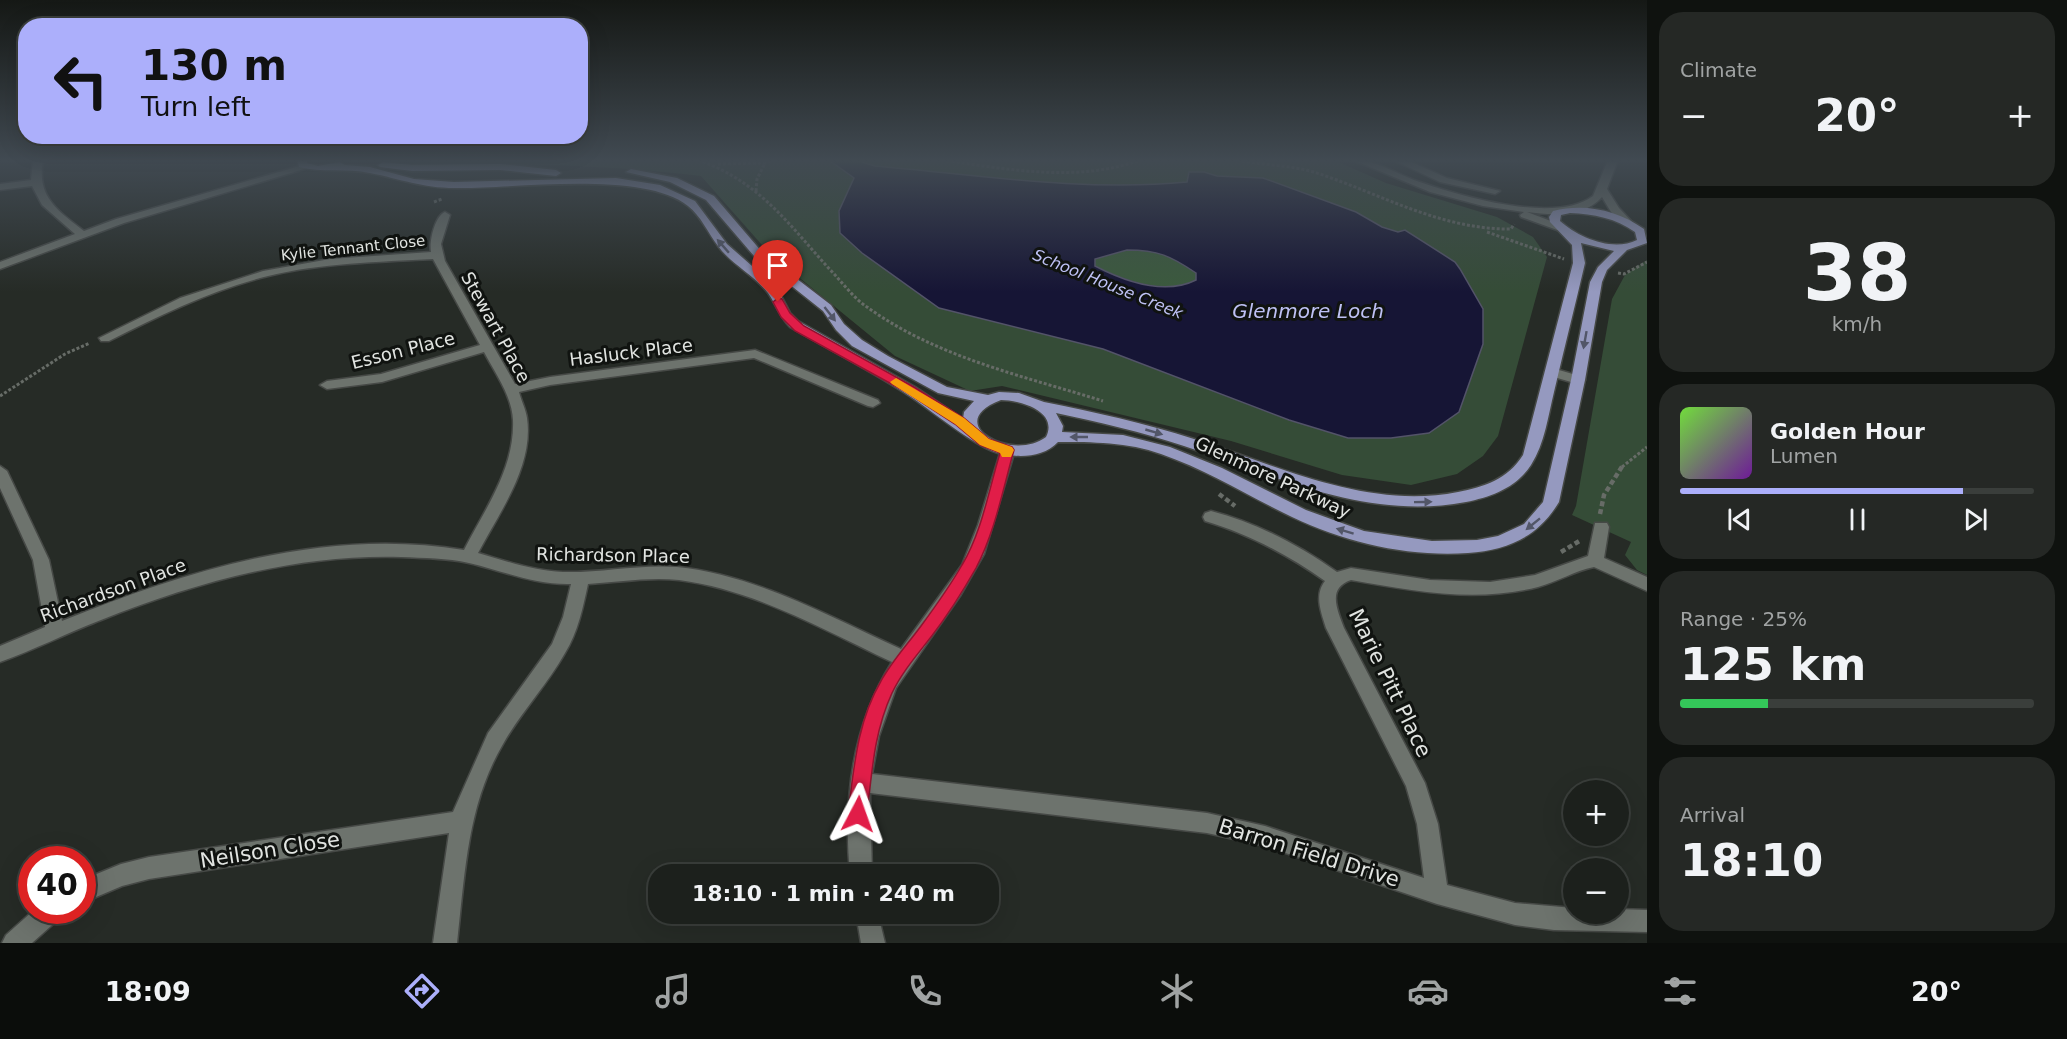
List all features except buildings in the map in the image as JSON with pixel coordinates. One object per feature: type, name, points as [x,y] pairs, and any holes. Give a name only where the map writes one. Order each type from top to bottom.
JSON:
[{"type":"main road","points":[[691,204],[723,246],[773,291],[785,315],[794,324],[910,390],[984,442],[1008,450],[1026,451],[1040,448],[1056,433],[1056,424],[1051,414],[1042,406],[1014,396],[986,399],[943,390],[857,343],[840,327],[827,308],[751,248],[717,204]]},
{"type":"main road","points":[[1579,263],[1580,253],[1577,245],[1555,222],[1554,217],[1567,210],[1599,213],[1647,230]]},
{"type":"main road","points":[[1627,247],[1643,241],[1643,237],[1630,224]]},
{"type":"main road","points":[[1562,230],[1586,241],[1647,249]]},
{"type":"main road","name":"Glenmore Parkway","points":[[1053,437],[1114,438],[1147,445],[1205,466],[1299,514],[1333,528],[1404,545],[1464,548],[1504,540],[1519,534],[1535,523],[1547,510],[1555,494],[1596,282],[1602,269],[1627,247]]},
{"type":"main road","name":"Glenmore Parkway","points":[[1042,406],[1116,421],[1344,493],[1384,500],[1431,501],[1468,497],[1485,492],[1518,473],[1526,465],[1534,446],[1579,263]]},
{"type":"main road","points":[[975,434],[969,424],[970,413],[976,405],[986,399]]},
{"type":"street","points":[[47,204],[51,210],[81,234]]},
{"type":"street","points":[[0,266],[81,234],[178,204]]},
{"type":"street","points":[[1485,204],[1522,213],[1562,230]]},
{"type":"street","points":[[1505,209],[1567,210],[1588,204]]},
{"type":"street","points":[[1611,204],[1630,224]]},
{"type":"street","points":[[437,255],[436,239],[445,215]]},
{"type":"street","name":"Kylie Tennant Close","points":[[105,338],[174,304],[249,278],[310,265],[437,255]]},
{"type":"street","name":"Stewart Place","points":[[437,255],[511,389],[519,419],[518,449],[504,490],[468,557]]},
{"type":"street","name":"Esson Place","points":[[327,385],[381,378],[487,347]]},
{"type":"street","name":"Hasluck Place","points":[[511,389],[550,381],[755,354],[873,403]]},
{"type":"street","points":[[1552,372],[1578,380]]},
{"type":"street","points":[[860,864],[858,814],[860,782],[874,714],[886,687],[904,659],[927,631],[969,566],[981,539],[1008,450]]},
{"type":"street","points":[[0,471],[41,560],[55,631]]},
{"type":"street","points":[[1211,517],[1234,524],[1283,548],[1312,563],[1335,579],[1351,574],[1430,587],[1490,589],[1538,581],[1583,563],[1595,561],[1647,584]]},
{"type":"street","points":[[1595,561],[1601,527]]},
{"type":"street","name":"Richardson Place","points":[[0,654],[169,588],[225,572],[277,561],[366,551],[398,551],[468,557],[537,575],[581,577],[655,572],[716,580],[765,597],[904,659]]},
{"type":"street","points":[[445,943],[461,821],[474,783],[495,739],[548,666],[563,640],[572,617],[581,577]]},
{"type":"street","name":"Marie Pitt Place","points":[[1335,579],[1328,589],[1331,618],[1420,796],[1429,823],[1437,893]]},
{"type":"street","name":"Barron Field Drive","points":[[860,782],[1238,829],[1437,893],[1515,914],[1565,920],[1647,921]]},
{"type":"street","name":"Neilson Close","points":[[96,886],[121,875],[149,868],[461,821]]},
{"type":"street","points":[[14,943],[36,924]]},
{"type":"street","points":[[869,924],[873,943]]},
{"type":"path","points":[[1401,204],[1579,263]]},
{"type":"path","points":[[1481,230],[1511,229],[1522,213]]},
{"type":"path","points":[[0,396],[65,354],[105,338]]},
{"type":"path","points":[[1601,527],[1600,507],[1610,483],[1622,465],[1641,449],[1647,447]]},
{"type":"green space","name":"Glenmore Loch","points":[[726,204],[1455,204],[1497,217],[1533,237],[1547,257],[1498,436],[1483,456],[1457,474],[1411,485],[1342,475],[1231,441],[1002,386],[970,391],[895,356],[769,253]]},
{"type":"green space","points":[[1127,250],[1147,251],[1171,258],[1196,273],[1196,280],[1171,286],[1157,286],[1131,281],[1095,266],[1095,259]]},
{"type":"green space","points":[[1647,260],[1647,575],[1637,570],[1625,555],[1631,542],[1572,515],[1576,506],[1612,299],[1625,275]]},
{"type":"water","name":"Glenmore Loch","points":[[842,204],[1334,204],[1356,212],[1382,227],[1398,232],[1405,230],[1455,262],[1483,309],[1483,344],[1459,412],[1429,433],[1391,438],[1348,438],[1289,420],[1103,349],[939,308],[862,253],[840,233],[839,211]],"holes":[[[1127,250],[1156,253],[1171,258],[1196,273],[1196,280],[1184,285],[1158,287],[1131,281],[1095,266],[1095,259]]]},
{"type":"slow traffic","points":[[896,382],[959,421],[984,442],[1008,450],[1007,454]]},
{"type":"route","points":[[778,302],[789,320],[811,336],[829,343],[910,390],[959,421],[984,442],[1008,450],[981,539],[969,566],[927,631],[904,659],[886,687],[874,714],[860,782],[858,814]]},
{"type":"water label","name":"School House Creek","points":[[1108,284]]}]
